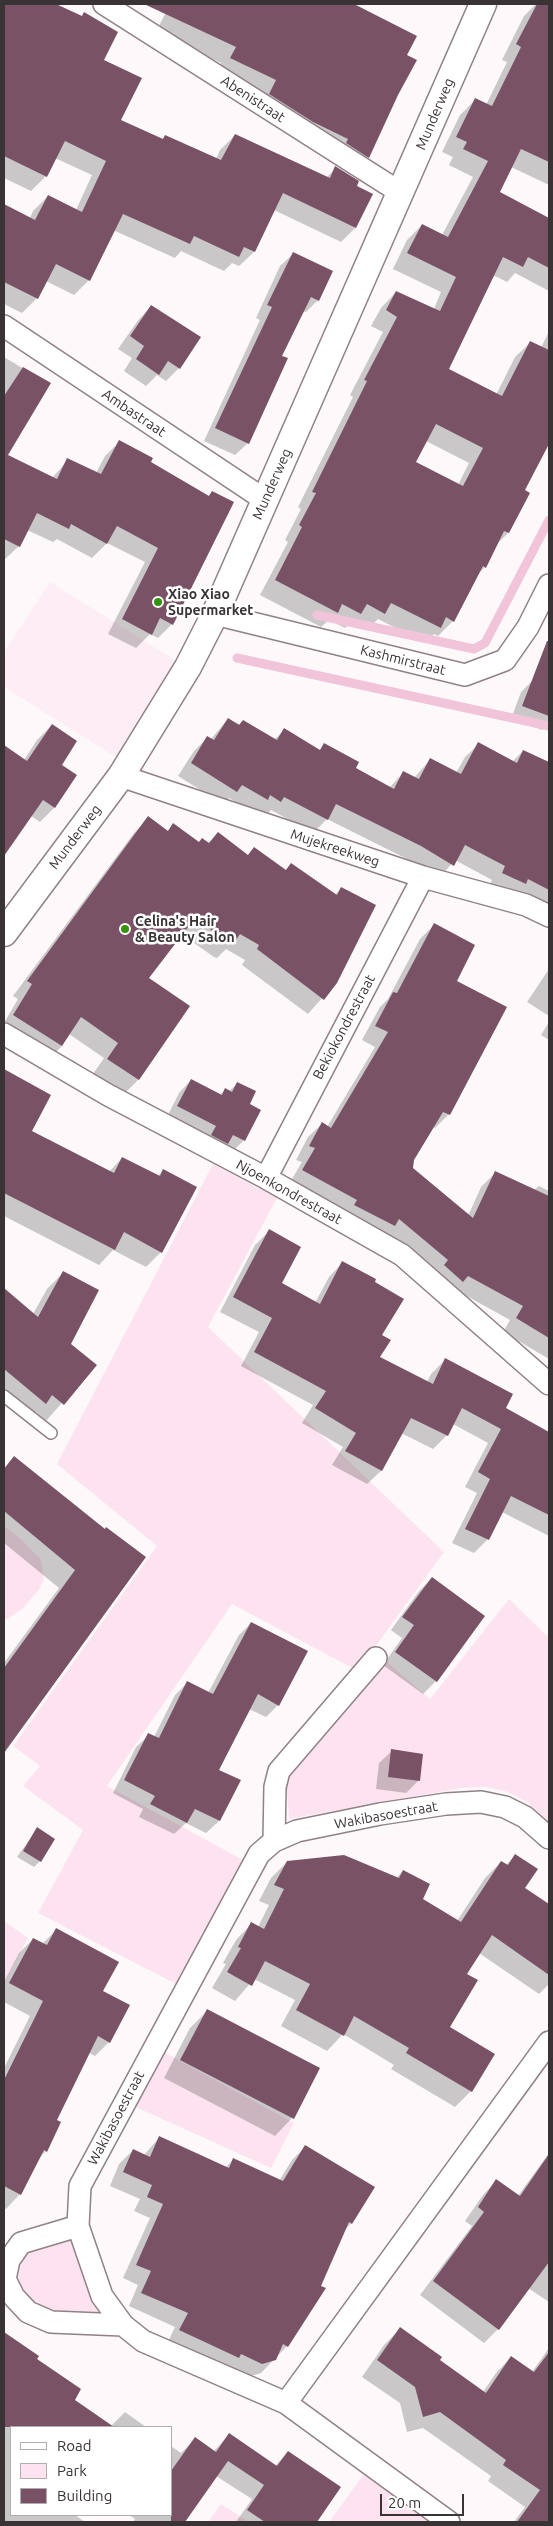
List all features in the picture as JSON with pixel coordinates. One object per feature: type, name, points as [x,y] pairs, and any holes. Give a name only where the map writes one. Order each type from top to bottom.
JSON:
[{"type":"street","name":"Abenistraat","points":[[104,4],[401,193]]},
{"type":"street","name":"Munderweg","points":[[4,933],[121,776],[188,667],[215,614],[483,4]]},
{"type":"street","name":"Ambastraat","points":[[4,326],[265,500]]},
{"type":"street","name":"Kashmirstraat","points":[[215,614],[465,675],[505,660],[528,627],[549,585]]},
{"type":"street","name":"Mujekreekweg","points":[[121,776],[423,877],[526,905],[549,916]]},
{"type":"street","name":"Bekiokondrestraat","points":[[266,1178],[423,877]]},
{"type":"street","name":"Njoenkondrestraat","points":[[4,1034],[108,1095],[266,1178],[402,1255],[549,1384]]},
{"type":"street","points":[[274,1841],[275,1787],[279,1771],[376,1658]]},
{"type":"street","name":"Wakibasoestraat","points":[[449,2522],[286,2403],[143,2341],[123,2325],[102,2296],[78,2226],[80,2186],[259,1854],[274,1841],[296,1831],[380,1814],[446,1804],[481,1802],[504,1807],[525,1817],[549,1838]]},
{"type":"street","points":[[286,2403],[549,2042]]},
{"type":"street","points":[[78,2226],[21,2243],[9,2260],[5,2279],[14,2297],[28,2312],[51,2322],[123,2325]]},
{"type":"lane","points":[[4,1396],[51,1433]]},
{"type":"shaded area","points":[[50,582],[178,662],[116,757],[4,687],[4,652]]},
{"type":"green space","points":[[213,1164],[277,1198],[208,1327],[444,1552],[373,1650],[430,1699],[509,1599],[549,1638],[549,1822],[527,1802],[508,1792],[485,1787],[462,1788],[289,1819],[285,1767],[358,1671],[232,1604],[107,1786],[247,1862],[180,1986],[38,1913],[83,1830],[23,1786],[40,1766],[13,1746],[157,1546],[57,1464]]},
{"type":"green space","points":[[4,1526],[22,1540],[41,1560],[44,1580],[38,1591],[21,1610],[4,1621]]},
{"type":"green space","points":[[4,1921],[28,1938],[4,1983]]},
{"type":"green space","points":[[160,2050],[294,2123],[271,2168],[131,2105]]},
{"type":"green space","points":[[61,2237],[75,2240],[104,2318],[55,2315],[33,2302],[15,2283],[16,2267],[25,2249]]},
{"type":"green space","points":[[364,2474],[431,2522],[329,2522]]},
{"type":"green space","points":[[221,2504],[249,2522],[208,2522]]},
{"type":"building","points":[[4,4],[56,4],[82,16],[84,12],[118,32],[104,60],[142,78],[121,120],[163,139],[165,135],[221,160],[235,134],[330,178],[335,166],[359,181],[357,186],[373,194],[356,228],[283,193],[255,252],[244,247],[239,257],[194,236],[190,244],[123,214],[90,281],[56,264],[38,299],[4,282],[4,204],[35,220],[48,195],[82,212],[106,161],[65,141],[47,177],[4,156]]},
{"type":"building","points":[[144,4],[354,4],[417,36],[407,55],[417,60],[398,95],[369,158],[346,143],[348,139],[313,122],[269,94],[276,80],[230,58],[236,47]]},
{"type":"building","points":[[537,4],[549,4],[549,162],[521,149],[500,192],[549,218],[549,268],[528,257],[523,267],[503,257],[449,369],[502,396],[530,341],[549,350],[549,444],[525,490],[530,493],[509,533],[504,531],[486,568],[483,566],[454,622],[446,617],[441,628],[391,603],[385,614],[367,604],[361,614],[342,604],[338,613],[275,580],[302,527],[299,525],[316,493],[312,492],[367,381],[364,380],[397,317],[386,310],[396,291],[440,311],[456,277],[407,253],[422,224],[448,237],[488,161],[463,149],[467,142],[456,137],[475,98],[492,106],[521,47],[516,44]],"holes":[[[436,424],[483,448],[463,486],[416,462]]]},
{"type":"building","points":[[293,252],[333,271],[319,301],[311,297],[282,356],[288,358],[249,444],[215,428],[272,307],[267,305]]},
{"type":"building","points":[[151,305],[201,337],[180,369],[168,361],[159,375],[136,359],[144,346],[130,336]]},
{"type":"building","points":[[23,367],[51,383],[8,455],[57,479],[67,458],[101,474],[119,440],[153,458],[151,462],[209,496],[212,491],[234,502],[173,625],[160,618],[152,635],[122,619],[158,548],[117,526],[107,544],[71,524],[69,529],[37,513],[20,547],[4,539],[4,396]]},
{"type":"building","points":[[547,641],[549,641],[549,716],[522,706]]},
{"type":"building","points":[[228,718],[239,725],[243,720],[277,740],[284,728],[320,750],[324,743],[359,762],[356,768],[394,789],[403,771],[419,779],[430,758],[461,774],[478,742],[517,763],[523,750],[549,762],[549,890],[528,879],[526,884],[502,873],[505,866],[465,845],[454,866],[421,846],[336,804],[328,820],[284,797],[281,802],[270,795],[268,800],[242,785],[237,792],[191,763],[207,736],[214,740]]},
{"type":"building","points":[[52,724],[77,741],[62,765],[77,775],[55,808],[43,800],[4,856],[4,745],[27,761]]},
{"type":"building","points":[[148,816],[168,831],[173,823],[199,842],[202,838],[209,843],[218,832],[248,855],[254,847],[286,870],[291,863],[337,895],[341,887],[376,905],[337,983],[324,1000],[257,949],[259,945],[240,934],[233,944],[229,943],[195,918],[149,978],[190,1006],[139,1080],[107,1059],[118,1043],[81,1017],[62,1046],[13,1015],[32,984],[27,981]]},
{"type":"building","points":[[434,923],[475,945],[457,981],[507,1007],[450,1115],[443,1112],[414,1160],[413,1168],[473,1218],[495,1171],[549,1196],[549,1338],[516,1318],[523,1306],[468,1276],[463,1282],[444,1265],[448,1260],[399,1219],[395,1226],[354,1205],[357,1200],[302,1170],[315,1148],[309,1146],[322,1122],[331,1128],[388,1032],[375,1026],[393,992],[397,993]]},
{"type":"building","points":[[4,1069],[51,1095],[32,1131],[114,1173],[122,1157],[160,1176],[163,1169],[197,1187],[162,1253],[124,1232],[115,1250],[4,1193]]},
{"type":"building","points":[[191,1079],[222,1095],[225,1088],[232,1092],[237,1082],[256,1091],[250,1104],[261,1110],[245,1141],[233,1135],[228,1144],[211,1135],[216,1126],[177,1106]]},
{"type":"building","points":[[269,1229],[301,1247],[282,1283],[320,1304],[342,1261],[376,1279],[375,1282],[404,1299],[382,1335],[391,1340],[380,1357],[433,1384],[445,1358],[513,1394],[506,1408],[549,1432],[549,1515],[511,1496],[489,1540],[465,1529],[490,1479],[478,1472],[501,1429],[462,1408],[448,1436],[411,1418],[382,1471],[345,1451],[356,1433],[315,1408],[326,1391],[254,1352],[272,1318],[233,1297]]},
{"type":"building","points":[[63,1271],[99,1290],[71,1344],[97,1365],[64,1405],[52,1395],[46,1404],[4,1369],[4,1288],[38,1317]]},
{"type":"building","points":[[14,1456],[105,1529],[106,1527],[146,1557],[4,1753],[4,1668],[75,1570],[4,1511],[4,1469]]},
{"type":"building","points":[[432,1577],[485,1616],[437,1682],[395,1652],[414,1625],[402,1617]]},
{"type":"building","points":[[251,1622],[308,1651],[279,1706],[258,1694],[219,1770],[241,1780],[220,1821],[195,1809],[187,1823],[150,1804],[155,1796],[124,1780],[148,1733],[159,1738],[187,1681],[213,1694]]},
{"type":"building","points":[[391,1749],[423,1754],[420,1781],[388,1777]]},
{"type":"building","points":[[37,1827],[55,1839],[41,1862],[23,1851]]},
{"type":"building","points":[[515,1854],[538,1869],[525,1888],[549,1904],[549,1975],[492,1935],[467,1974],[478,1980],[450,2027],[495,2054],[472,2092],[406,2053],[409,2048],[354,2016],[344,2036],[296,2010],[310,1984],[265,1961],[252,1986],[227,1972],[241,1948],[238,1947],[251,1922],[264,1929],[284,1889],[274,1885],[287,1861],[344,1855],[399,1878],[403,1870],[430,1884],[423,1899],[461,1922],[501,1861],[508,1865]]},
{"type":"building","points":[[56,1928],[119,1962],[103,1991],[130,2005],[110,2043],[98,2036],[57,2120],[61,2122],[47,2152],[44,2150],[21,2195],[4,2186],[4,2080],[43,2001],[9,1983],[33,1938],[47,1945]]},
{"type":"building","points":[[207,2009],[320,2068],[294,2119],[180,2060]]},
{"type":"building","points":[[159,2136],[229,2168],[233,2158],[283,2181],[305,2145],[375,2187],[352,2224],[349,2222],[321,2286],[326,2288],[288,2347],[283,2344],[276,2360],[262,2364],[241,2354],[239,2358],[179,2330],[188,2313],[141,2293],[151,2271],[136,2265],[163,2204],[147,2197],[152,2185],[123,2172],[133,2149],[150,2157]]},
{"type":"building","points":[[549,2154],[549,2262],[499,2330],[433,2281],[484,2212],[478,2207],[496,2179],[520,2196]]},
{"type":"building","points":[[400,2327],[442,2357],[440,2360],[486,2393],[511,2356],[534,2372],[549,2352],[549,2522],[517,2522],[540,2490],[503,2465],[506,2460],[440,2412],[423,2417],[415,2387],[377,2360]]},
{"type":"building","points":[[4,2332],[39,2356],[37,2359],[81,2389],[75,2400],[113,2426],[10,2426],[4,2427]]},
{"type":"building","points":[[229,2433],[277,2466],[288,2451],[341,2487],[317,2522],[265,2522],[247,2510],[264,2485],[228,2461],[185,2522],[171,2522],[172,2470],[195,2437],[216,2452]]},
{"type":"waterway","points":[[317,615],[474,649],[485,643],[549,520]]},
{"type":"waterway","points":[[237,658],[549,726]]},
{"type":"place","name":"Xiao Xiao Supermarket","points":[[158,602]]},
{"type":"place","name":"Celina's Hair & Beauty Salon","points":[[125,929]]}]
